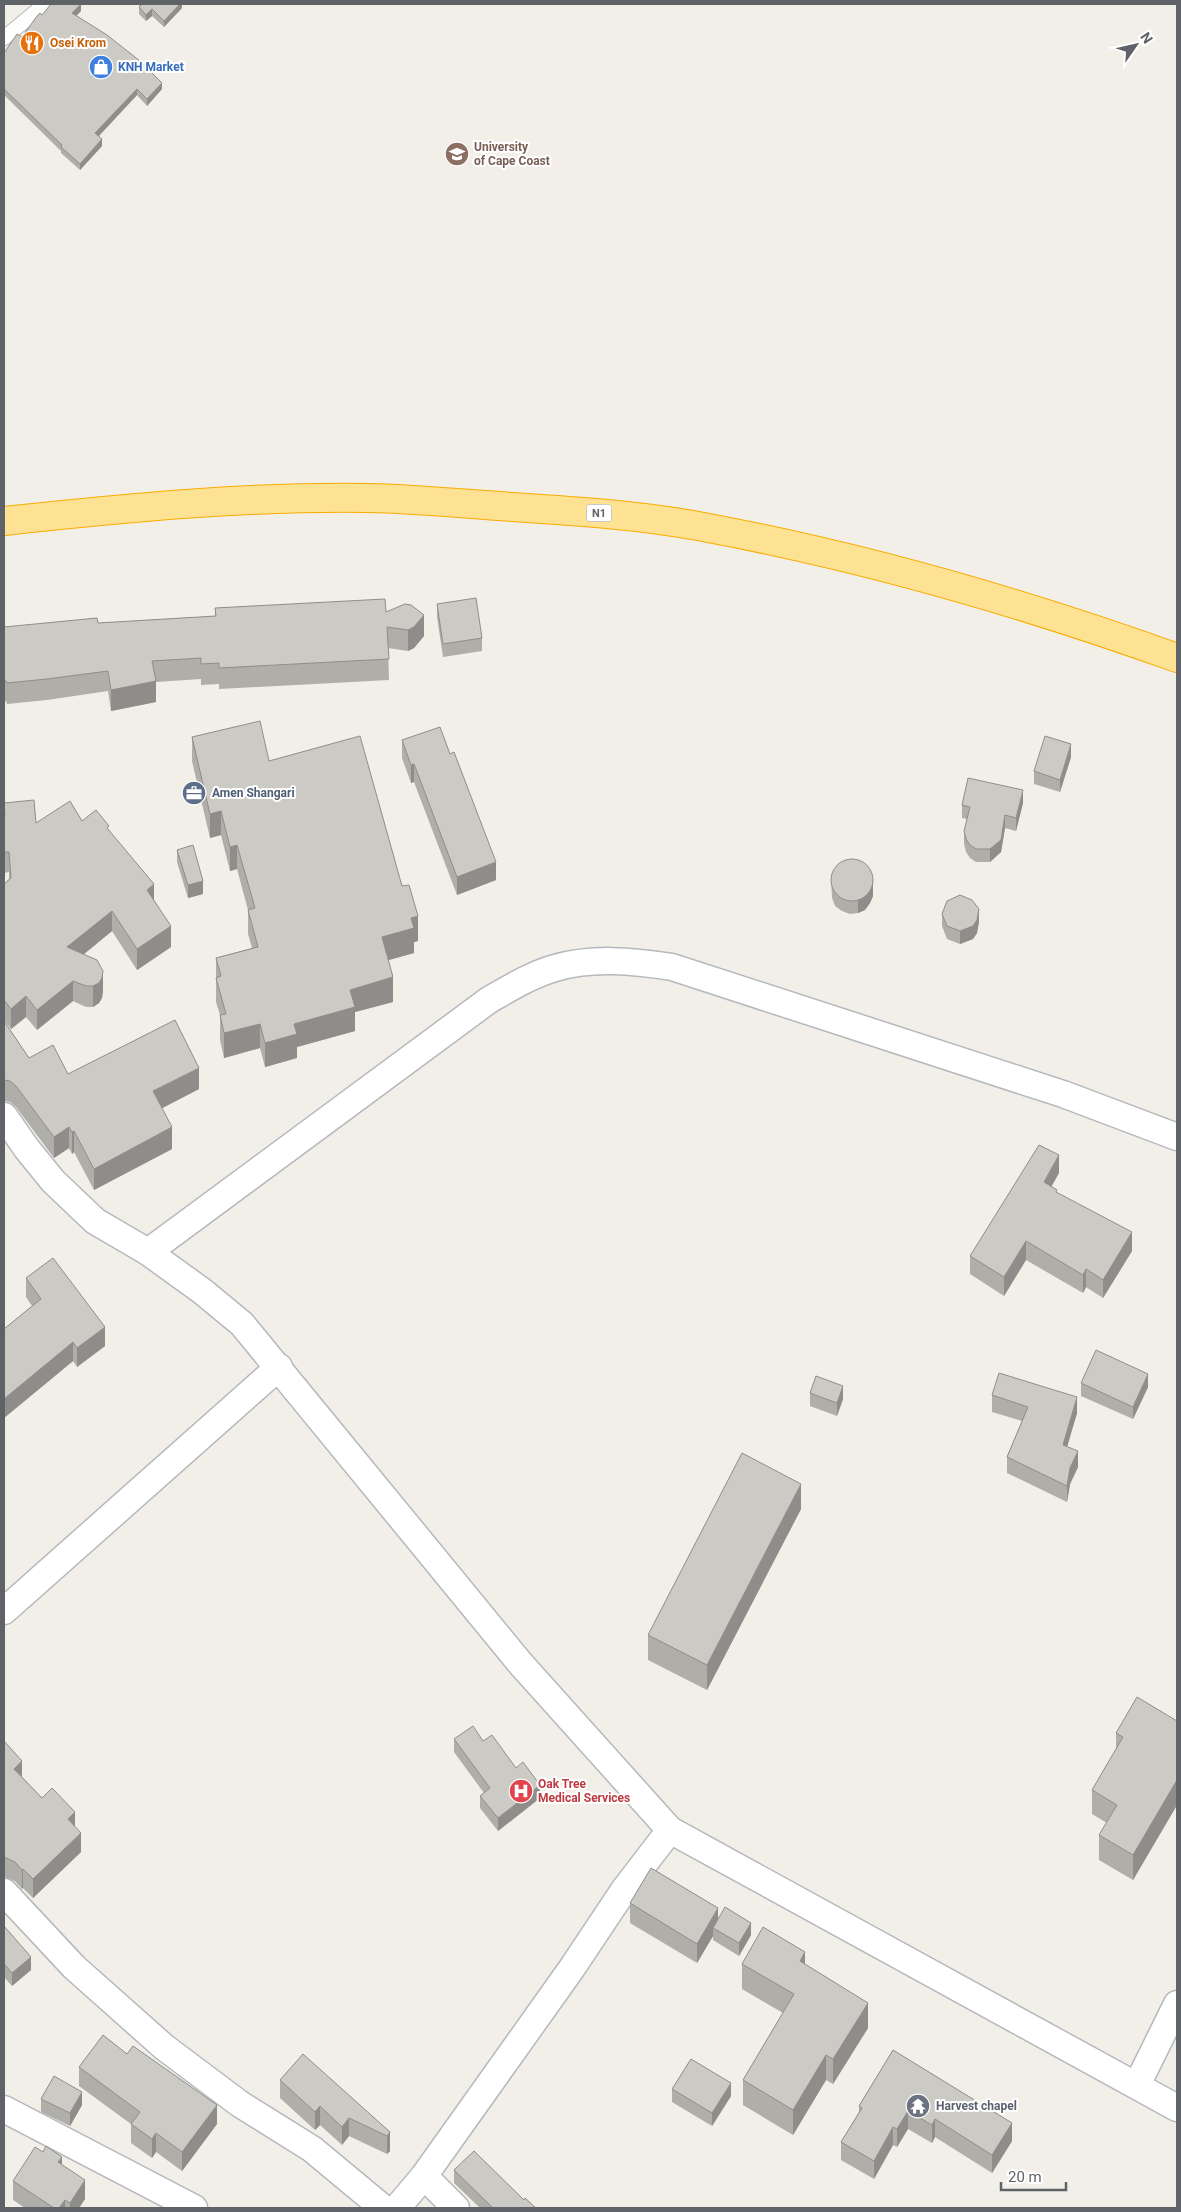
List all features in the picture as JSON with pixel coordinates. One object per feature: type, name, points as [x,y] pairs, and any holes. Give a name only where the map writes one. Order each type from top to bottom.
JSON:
[{"type":"highway","name":"N1","points":[[4,521],[118,508],[247,499],[371,498],[599,513],[696,525],[954,585],[1096,628],[1177,658]]},
{"type":"street","points":[[148,1252],[489,1000],[527,979],[554,968],[586,962],[630,961],[672,967],[1063,1094],[1177,1137]]},
{"type":"street","points":[[4,1116],[53,1181],[95,1221],[148,1252],[202,1291],[242,1324],[520,1663],[670,1830],[1177,2108]]},
{"type":"street","points":[[4,1611],[279,1367]]},
{"type":"street","points":[[397,2208],[424,2176],[572,1968],[624,1890],[670,1830]]},
{"type":"street","points":[[4,1892],[74,1966],[164,2047],[240,2104],[312,2150],[383,2208]]},
{"type":"street","points":[[1137,2085],[1177,2004]]},
{"type":"street","points":[[4,2110],[194,2208]]},
{"type":"street","points":[[424,2176],[456,2208]]},
{"type":"lane","points":[[4,38],[45,4]]},
{"type":"building","points":[[51,4],[81,4],[72,13],[107,35],[140,61],[162,83],[147,99],[137,89],[95,133],[102,139],[80,164],[4,89],[4,53],[17,34],[22,37],[37,16],[40,13],[42,15]]},
{"type":"building","points":[[142,4],[180,4],[164,21],[152,9],[146,15],[139,7]]},
{"type":"building","points":[[476,598],[482,638],[443,644],[437,604]]},
{"type":"building","points":[[385,599],[386,612],[405,604],[411,605],[424,615],[414,627],[408,630],[387,627],[389,659],[219,668],[219,663],[201,664],[201,658],[152,661],[156,681],[111,690],[108,671],[7,683],[4,681],[4,627],[97,618],[98,623],[216,616],[215,608]]},
{"type":"building","points":[[260,721],[269,761],[360,736],[402,886],[409,885],[418,916],[411,918],[414,928],[382,937],[393,977],[350,990],[355,1007],[294,1024],[297,1034],[265,1043],[260,1024],[224,1033],[220,1015],[226,1014],[216,978],[221,976],[216,958],[258,947],[248,910],[255,908],[237,845],[230,847],[221,811],[210,814],[192,737]]},
{"type":"building","points":[[440,727],[450,754],[454,752],[496,862],[457,877],[414,764],[411,765],[402,740]]},
{"type":"building","points":[[1045,736],[1071,744],[1060,780],[1034,771]]},
{"type":"building","points":[[968,778],[1023,790],[1016,818],[1005,815],[1001,840],[990,849],[976,849],[966,839],[964,831],[970,807],[962,805]]},
{"type":"building","points":[[34,800],[36,823],[70,801],[82,821],[96,810],[109,826],[107,828],[154,884],[147,890],[171,926],[137,949],[112,911],[67,947],[97,960],[103,971],[99,983],[93,986],[86,986],[73,981],[37,1010],[26,996],[11,1009],[4,1000],[4,884],[11,878],[9,852],[4,852],[4,803]]},
{"type":"building","points":[[193,845],[203,881],[188,885],[177,850]]},
{"type":"building","points":[[852,859],[867,865],[873,880],[867,895],[852,901],[837,895],[831,880],[837,865]]},
{"type":"building","points":[[960,895],[972,900],[979,909],[977,920],[973,926],[960,931],[947,926],[942,914],[947,901]]},
{"type":"building","points":[[175,1020],[199,1068],[153,1091],[172,1127],[94,1169],[74,1131],[72,1132],[69,1127],[54,1137],[16,1086],[10,1081],[4,1080],[4,1021],[29,1058],[53,1045],[68,1074]]},
{"type":"building","points":[[1039,1145],[1059,1155],[1044,1182],[1057,1190],[1056,1192],[1132,1232],[1103,1280],[1086,1269],[1083,1275],[1026,1241],[1004,1277],[970,1256]]},
{"type":"building","points":[[53,1258],[105,1327],[77,1348],[73,1342],[4,1399],[4,1329],[41,1299],[26,1278]]},
{"type":"building","points":[[1096,1350],[1148,1374],[1133,1407],[1081,1383]]},
{"type":"building","points":[[999,1373],[1077,1397],[1063,1445],[1078,1451],[1070,1468],[1067,1486],[1007,1457],[1028,1407],[992,1395]]},
{"type":"building","points":[[816,1376],[843,1386],[837,1403],[810,1393]]},
{"type":"building","points":[[742,1453],[801,1484],[707,1665],[648,1635]]},
{"type":"building","points":[[1137,1697],[1177,1721],[1177,1780],[1133,1855],[1099,1835],[1117,1805],[1092,1790],[1123,1737],[1116,1733]]},
{"type":"building","points":[[473,1726],[483,1741],[492,1735],[516,1768],[523,1762],[540,1785],[498,1818],[480,1796],[490,1788],[454,1739]]},
{"type":"building","points":[[4,1741],[22,1761],[14,1769],[42,1798],[52,1788],[75,1812],[68,1819],[81,1833],[33,1879],[15,1862],[4,1856]]},
{"type":"building","points":[[651,1868],[718,1908],[697,1944],[630,1903]]},
{"type":"building","points":[[725,1907],[751,1923],[739,1943],[713,1928]]},
{"type":"building","points":[[4,1926],[31,1957],[12,1973],[4,1964]]},
{"type":"building","points":[[763,1927],[805,1952],[800,1961],[868,2003],[833,2059],[826,2055],[793,2110],[743,2080],[794,1994],[742,1964]]},
{"type":"building","points":[[103,2035],[127,2054],[133,2046],[217,2105],[182,2152],[156,2133],[152,2139],[131,2124],[140,2112],[79,2067]]},
{"type":"building","points":[[893,2050],[1012,2123],[992,2155],[935,2119],[932,2125],[908,2111],[897,2129],[893,2127],[874,2161],[841,2142],[862,2108],[859,2106]]},
{"type":"building","points":[[303,2054],[390,2132],[387,2136],[349,2118],[342,2127],[320,2106],[315,2112],[280,2080]]},
{"type":"building","points":[[691,2059],[731,2083],[712,2113],[672,2089]]},
{"type":"building","points":[[54,2076],[82,2092],[70,2113],[41,2099]]},
{"type":"building","points":[[46,2146],[62,2157],[58,2162],[85,2180],[70,2203],[65,2200],[59,2208],[54,2208],[13,2181],[35,2147],[43,2152]]},
{"type":"building","points":[[474,2151],[524,2200],[525,2198],[536,2208],[493,2208],[454,2170]]},
{"type":"place","name":"Osei Krom","points":[[32,43]]},
{"type":"place","name":"KNH Market","points":[[101,67]]},
{"type":"place","name":"University of Cape Coast","points":[[457,154]]},
{"type":"place","name":"Amen Shangari","points":[[194,793]]},
{"type":"place","name":"Oak Tree Medical Services","points":[[521,1791]]},
{"type":"place","name":"Harvest chapel","points":[[918,2106]]}]
